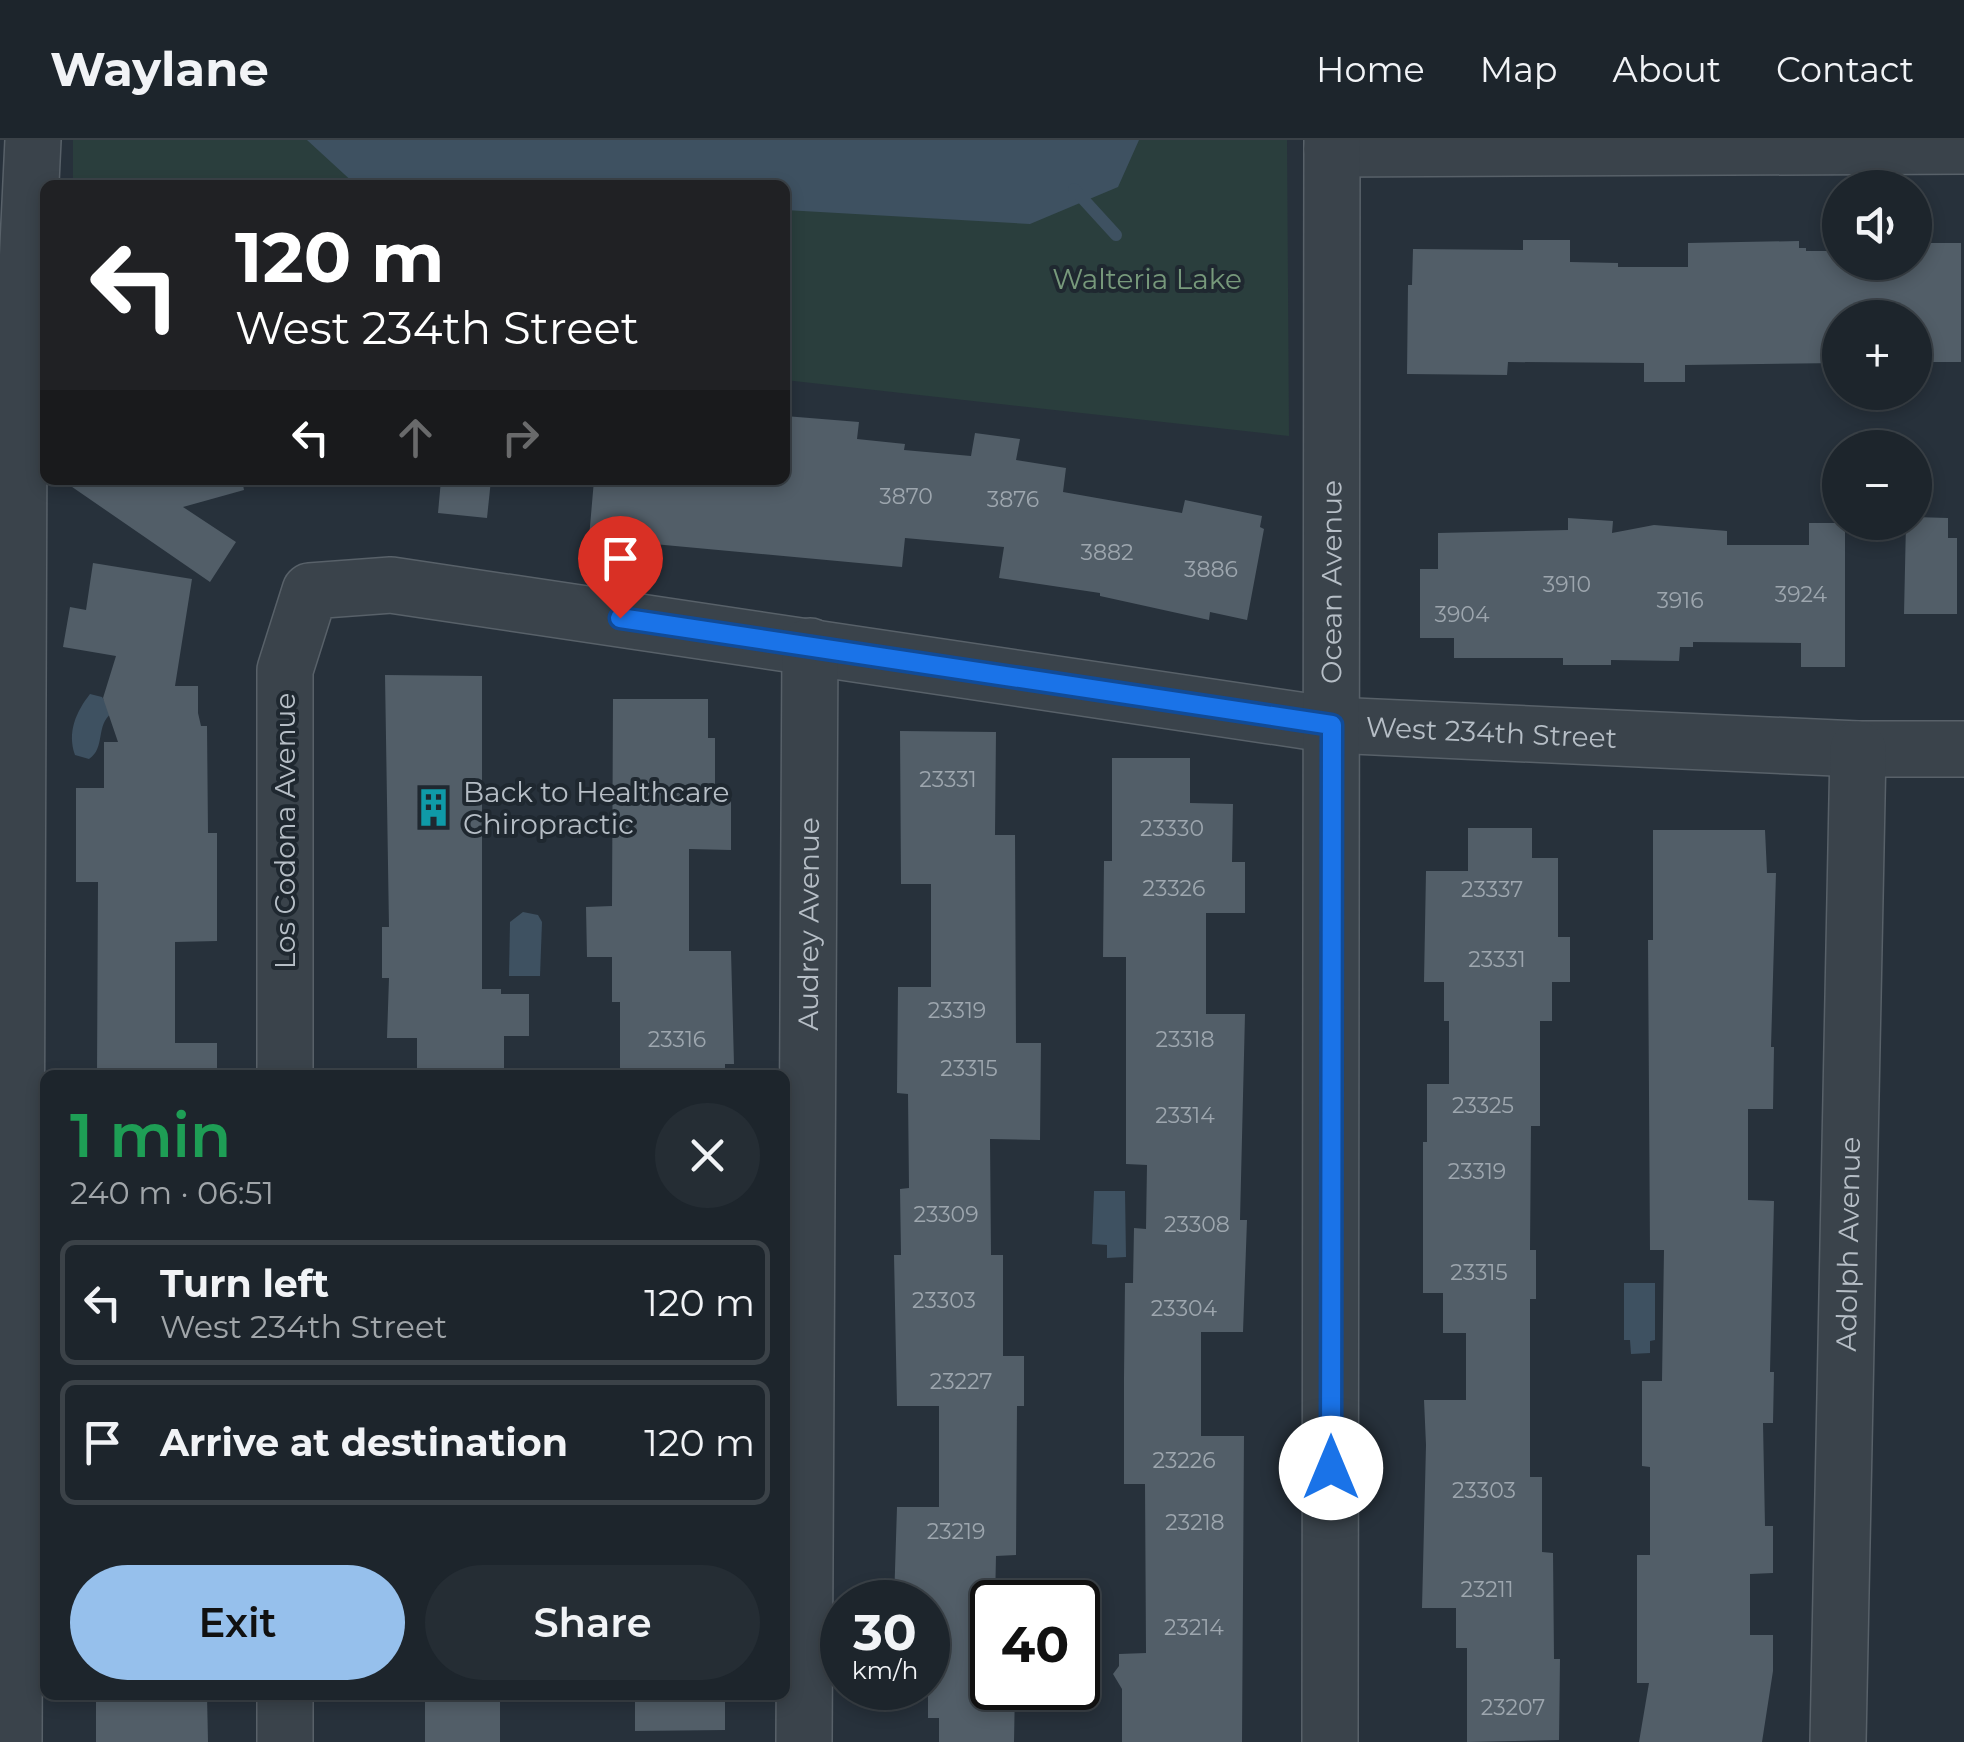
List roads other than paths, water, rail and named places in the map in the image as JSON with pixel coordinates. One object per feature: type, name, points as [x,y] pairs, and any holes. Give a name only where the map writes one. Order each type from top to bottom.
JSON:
[{"type":"street","points":[[14,1742],[7,1616],[11,372],[32,140]]},
{"type":"street","points":[[1332,144],[1964,146]]},
{"type":"street","name":"Ocean Avenue","points":[[1330,1742],[1332,144]]},
{"type":"street","name":"West 234th Street","points":[[310,591],[391,584],[1332,725],[1858,748],[1964,749]]},
{"type":"street","name":"Los Codona Avenue","points":[[286,1070],[286,670],[310,591]]},
{"type":"street","name":"Audrey Avenue","points":[[804,1742],[810,646]]},
{"type":"street","name":"Adolph Avenue","points":[[1838,1742],[1858,748]]},
{"type":"street","points":[[286,1700],[286,1742]]},
{"type":"water","name":"Walteria Lake","points":[[307,140],[1139,140],[1118,187],[1030,224],[790,210],[790,180],[351,180]]},
{"type":"water","points":[[90,694],[102,697],[112,713],[89,759],[75,755],[72,738],[77,715]]},
{"type":"water","points":[[523,912],[538,915],[542,922],[540,976],[509,976],[510,922]]},
{"type":"water","points":[[1094,1191],[1125,1191],[1126,1257],[1107,1258],[1107,1245],[1092,1244]]},
{"type":"water","points":[[1624,1283],[1655,1283],[1655,1340],[1650,1341],[1650,1353],[1631,1354],[1630,1340],[1624,1340]]},
{"type":"waterway","points":[[1074,189],[1116,235]]},
{"type":"place","name":"Back to Healthcare Chiropractic","points":[[433,808]]}]
